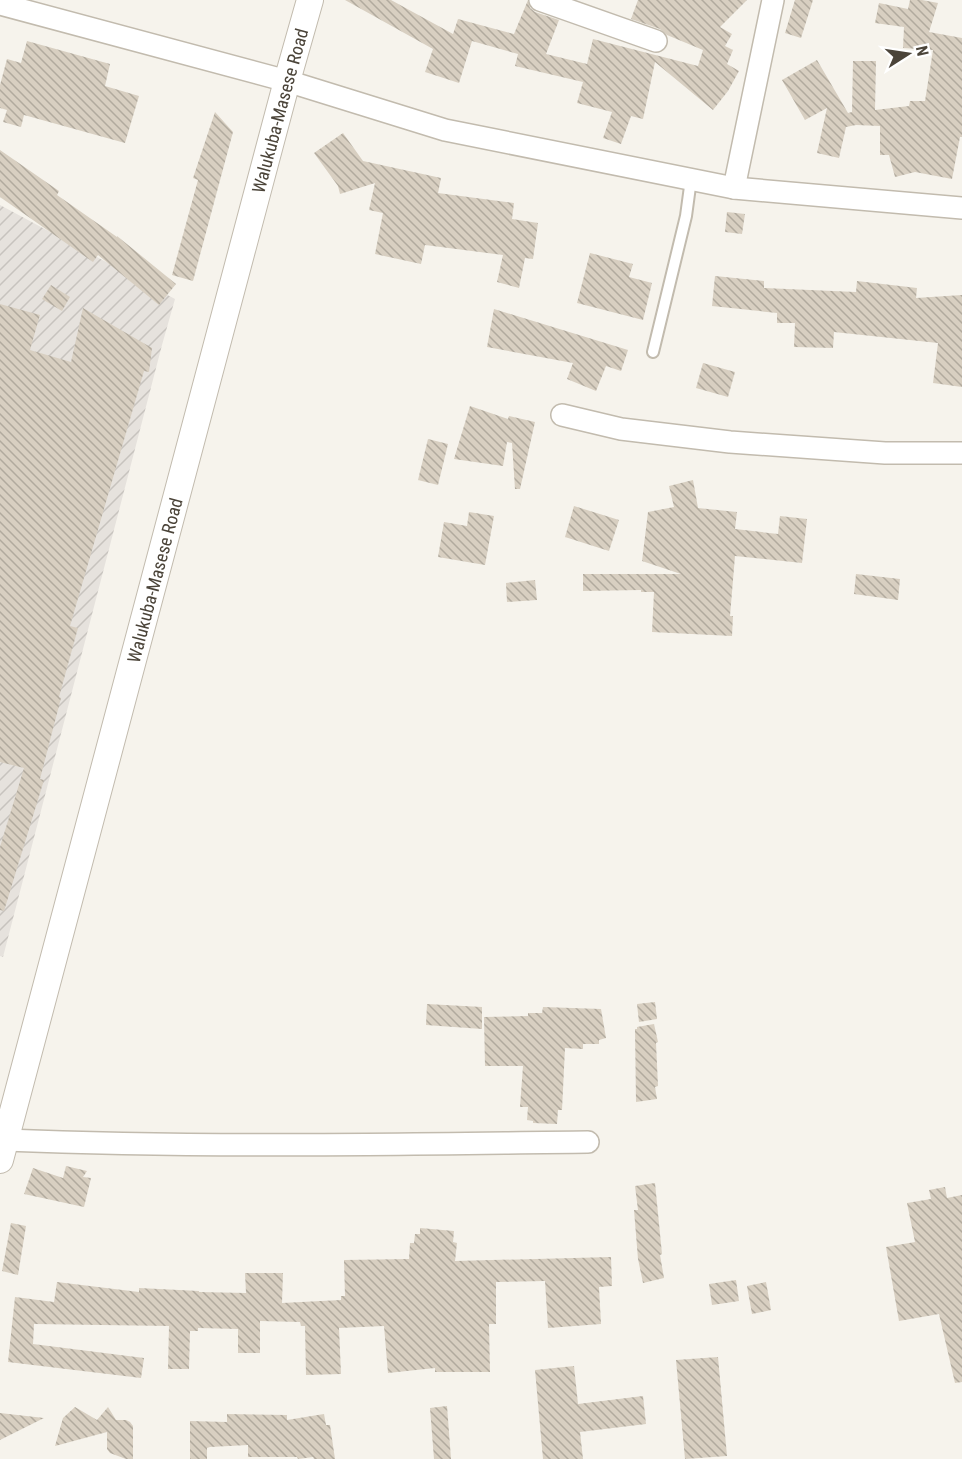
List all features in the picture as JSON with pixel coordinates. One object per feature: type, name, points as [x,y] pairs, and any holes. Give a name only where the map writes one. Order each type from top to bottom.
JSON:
[{"type":"street","name":"Walukuba-Masese Road","points":[[3,1150],[310,0]]},
{"type":"street","points":[[540,0],[656,41]]},
{"type":"street","points":[[734,188],[773,0]]},
{"type":"street","points":[[0,4],[287,81],[445,130],[734,188],[962,208]]},
{"type":"street","points":[[562,415],[621,429],[730,442],[885,453],[962,453]]},
{"type":"street","points":[[3,1150],[93,1144],[588,1142]]},
{"type":"lane","points":[[652,352],[686,216],[691,179]]},
{"type":"shaded area","points":[[0,205],[175,299],[3,957],[0,956]]},
{"type":"building","points":[[345,0],[391,0],[453,34],[458,19],[514,34],[528,0],[530,8],[535,12],[559,20],[546,54],[587,64],[593,39],[698,66],[703,50],[667,35],[660,29],[631,19],[638,0],[747,0],[720,27],[732,34],[725,46],[733,50],[727,64],[739,71],[728,91],[713,110],[655,62],[643,119],[631,116],[621,144],[603,138],[612,112],[577,103],[583,82],[515,66],[518,54],[472,41],[459,83],[425,72],[433,49]]},
{"type":"building","points":[[795,0],[813,0],[801,38],[785,33]]},
{"type":"building","points":[[910,0],[938,3],[929,32],[962,38],[962,137],[960,137],[952,179],[915,172],[895,177],[889,155],[880,155],[880,126],[846,127],[839,158],[817,153],[827,108],[805,120],[782,80],[817,60],[848,113],[852,112],[853,61],[876,61],[875,110],[909,106],[910,101],[925,101],[933,50],[903,48],[904,27],[875,23],[879,3],[908,9]]},
{"type":"building","points":[[27,41],[110,64],[105,86],[139,96],[125,143],[24,115],[21,127],[3,122],[7,110],[0,108],[0,85],[7,59],[21,63]]},
{"type":"building","points":[[215,112],[233,132],[193,281],[172,275],[198,180],[193,178]]},
{"type":"building","points":[[343,133],[363,161],[441,178],[438,193],[514,203],[512,219],[538,223],[533,259],[525,258],[519,288],[497,282],[503,255],[425,245],[421,264],[375,254],[383,213],[369,210],[375,183],[340,194],[338,186],[314,153]]},
{"type":"building","points":[[0,150],[59,191],[57,195],[117,236],[176,284],[159,305],[98,255],[93,262],[0,197]]},
{"type":"building","points":[[727,212],[745,214],[742,234],[725,232]]},
{"type":"building","points":[[590,253],[633,264],[629,277],[652,283],[643,320],[577,303]]},
{"type":"building","points":[[715,276],[764,281],[764,288],[856,292],[857,281],[917,288],[916,298],[962,295],[962,387],[933,383],[938,343],[834,332],[833,348],[794,347],[795,323],[777,323],[777,313],[712,306]]},
{"type":"building","points":[[51,285],[70,297],[62,311],[42,299]]},
{"type":"building","points":[[0,304],[40,315],[30,350],[71,362],[83,308],[152,348],[149,372],[144,371],[70,626],[78,628],[40,779],[44,780],[4,911],[0,910],[0,847],[24,768],[0,762]]},
{"type":"building","points":[[494,309],[628,350],[621,371],[606,366],[596,391],[567,379],[573,363],[487,347]]},
{"type":"building","points":[[703,363],[735,372],[728,397],[696,388]]},
{"type":"building","points":[[470,406],[508,419],[509,416],[535,422],[520,489],[515,489],[512,443],[507,442],[503,466],[454,459]]},
{"type":"building","points":[[428,439],[448,444],[438,485],[418,480]]},
{"type":"building","points":[[693,480],[698,508],[737,512],[735,529],[778,534],[780,516],[807,519],[802,563],[735,556],[730,616],[733,616],[732,636],[652,632],[654,592],[641,592],[641,590],[583,591],[583,574],[681,574],[642,561],[648,512],[674,507],[669,486]]},
{"type":"building","points":[[574,506],[619,520],[609,551],[565,537]]},
{"type":"building","points":[[469,512],[494,516],[485,565],[438,557],[444,522],[467,526]]},
{"type":"building","points":[[856,574],[900,579],[898,600],[854,594]]},
{"type":"building","points":[[535,580],[537,600],[507,602],[506,583]]},
{"type":"building","points":[[655,1002],[657,1019],[639,1022],[637,1004]]},
{"type":"building","points":[[427,1004],[482,1007],[482,1029],[426,1025]]},
{"type":"building","points":[[543,1007],[601,1009],[606,1038],[599,1040],[599,1044],[583,1044],[583,1049],[565,1048],[562,1110],[558,1110],[557,1124],[533,1123],[527,1120],[528,1107],[520,1107],[523,1066],[485,1066],[484,1017],[528,1016],[528,1013],[542,1013]]},
{"type":"building","points":[[654,1024],[658,1042],[656,1043],[658,1086],[655,1087],[657,1099],[636,1102],[635,1029]]},
{"type":"building","points":[[66,1166],[87,1171],[83,1177],[91,1178],[84,1207],[24,1194],[33,1168],[63,1178]]},
{"type":"building","points":[[655,1183],[662,1254],[660,1255],[664,1278],[643,1283],[638,1259],[634,1210],[638,1210],[635,1186]]},
{"type":"building","points":[[945,1187],[947,1198],[962,1195],[962,1382],[955,1383],[939,1314],[899,1321],[886,1247],[915,1242],[907,1203],[931,1199],[929,1190]]},
{"type":"building","points":[[11,1223],[26,1226],[18,1275],[2,1271]]},
{"type":"building","points":[[420,1228],[454,1231],[453,1242],[457,1243],[455,1261],[611,1257],[612,1286],[599,1287],[601,1324],[548,1328],[545,1281],[496,1282],[496,1324],[489,1324],[490,1372],[435,1372],[435,1368],[388,1373],[384,1326],[339,1328],[341,1374],[306,1375],[305,1326],[301,1326],[300,1322],[260,1321],[260,1353],[238,1353],[238,1329],[198,1328],[198,1331],[190,1331],[189,1369],[168,1369],[169,1326],[34,1324],[33,1344],[144,1358],[141,1378],[8,1362],[15,1297],[54,1302],[57,1282],[139,1292],[139,1288],[246,1293],[245,1273],[283,1273],[282,1303],[341,1300],[341,1296],[345,1296],[344,1260],[409,1259],[410,1243],[414,1243],[415,1234],[420,1234]]},
{"type":"building","points":[[736,1280],[739,1301],[712,1305],[709,1284]]},
{"type":"building","points":[[766,1282],[771,1310],[752,1314],[747,1286]]},
{"type":"building","points":[[718,1357],[727,1456],[685,1459],[676,1360]]},
{"type":"building","points":[[574,1366],[578,1404],[643,1396],[646,1424],[580,1432],[583,1459],[543,1459],[535,1370]]},
{"type":"building","points":[[447,1406],[451,1459],[434,1459],[430,1408]]},
{"type":"building","points":[[75,1407],[97,1420],[108,1407],[116,1420],[130,1422],[133,1426],[133,1459],[110,1453],[107,1449],[107,1432],[55,1446],[63,1418]]},
{"type":"building","points":[[0,1413],[44,1418],[0,1440]]},
{"type":"building","points":[[227,1414],[287,1415],[287,1420],[324,1414],[326,1425],[330,1425],[335,1459],[248,1457],[248,1445],[210,1447],[207,1448],[207,1459],[190,1459],[190,1421],[227,1422]]}]
